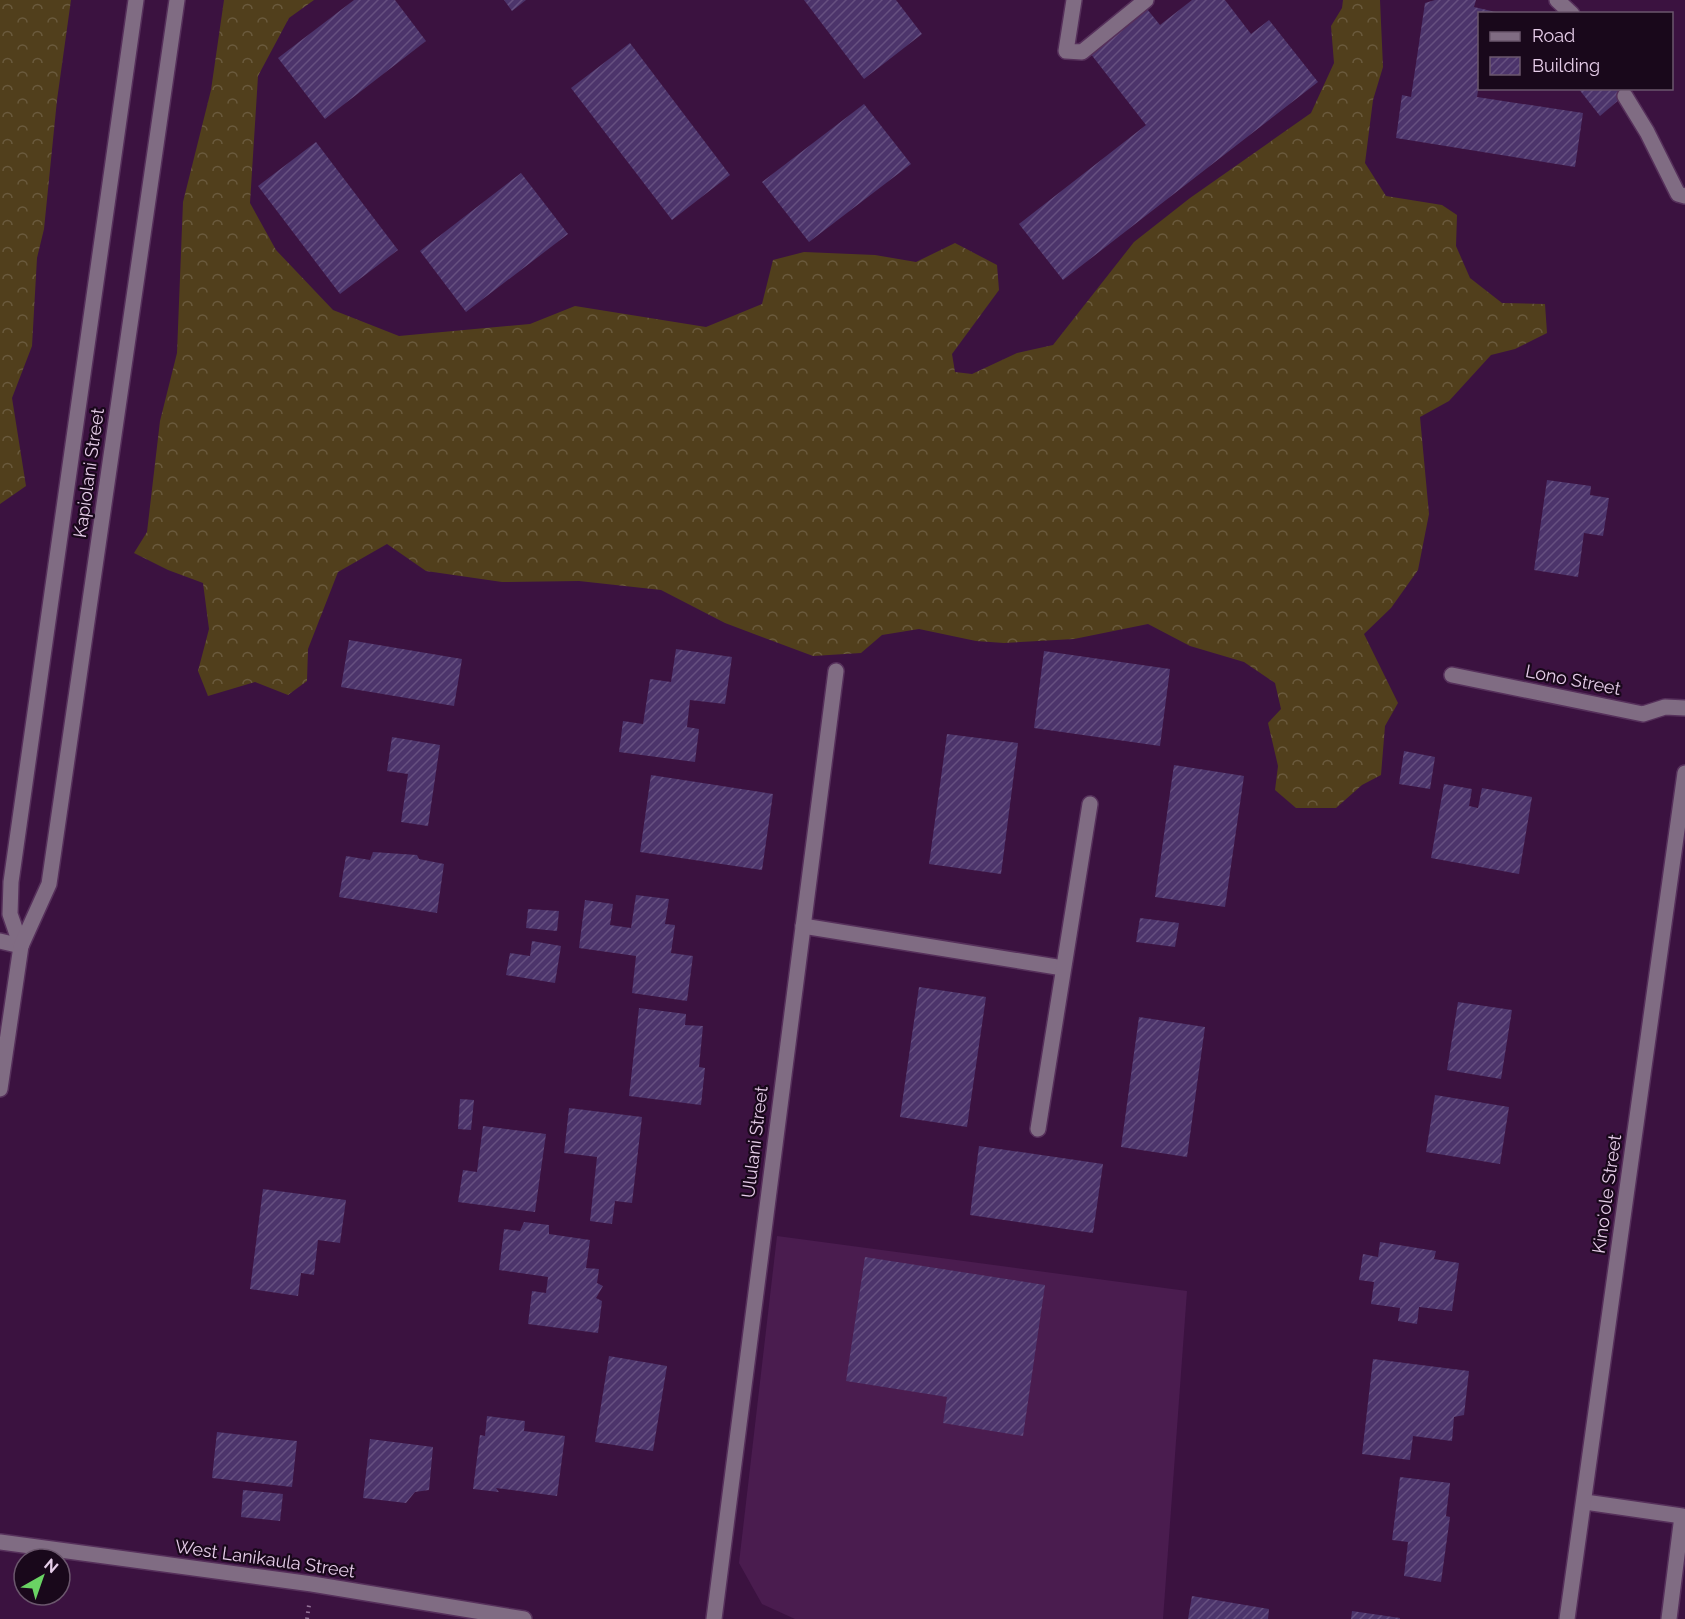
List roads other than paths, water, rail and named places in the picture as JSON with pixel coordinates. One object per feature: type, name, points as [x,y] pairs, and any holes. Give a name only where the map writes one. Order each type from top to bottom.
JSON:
[{"type":"street","name":"Kapiolani Street","points":[[21,946],[10,914],[11,882],[136,0]]},
{"type":"street","name":"Kapiolani Street","points":[[0,1089],[21,946],[49,884],[177,0]]},
{"type":"street","points":[[1074,0],[1066,51],[1082,52],[1146,0]]},
{"type":"street","points":[[1557,0],[1570,12]]},
{"type":"street","points":[[1625,96],[1647,132],[1678,194],[1685,196]]},
{"type":"street","name":"Ululani Street","points":[[714,1619],[836,671]]},
{"type":"street","name":"Lono Street","points":[[1452,675],[1643,714],[1665,707],[1685,708]]},
{"type":"street","name":"Kinoʻole Street","points":[[1567,1619],[1685,773]]},
{"type":"street","points":[[1038,1129],[1090,804]]},
{"type":"street","points":[[803,926],[1064,968]]},
{"type":"street","points":[[0,940],[21,946]]},
{"type":"street","points":[[1585,1502],[1683,1515],[1669,1619]]},
{"type":"street","name":"West Lanikaula Street","points":[[0,1542],[312,1584],[524,1619]]}]
